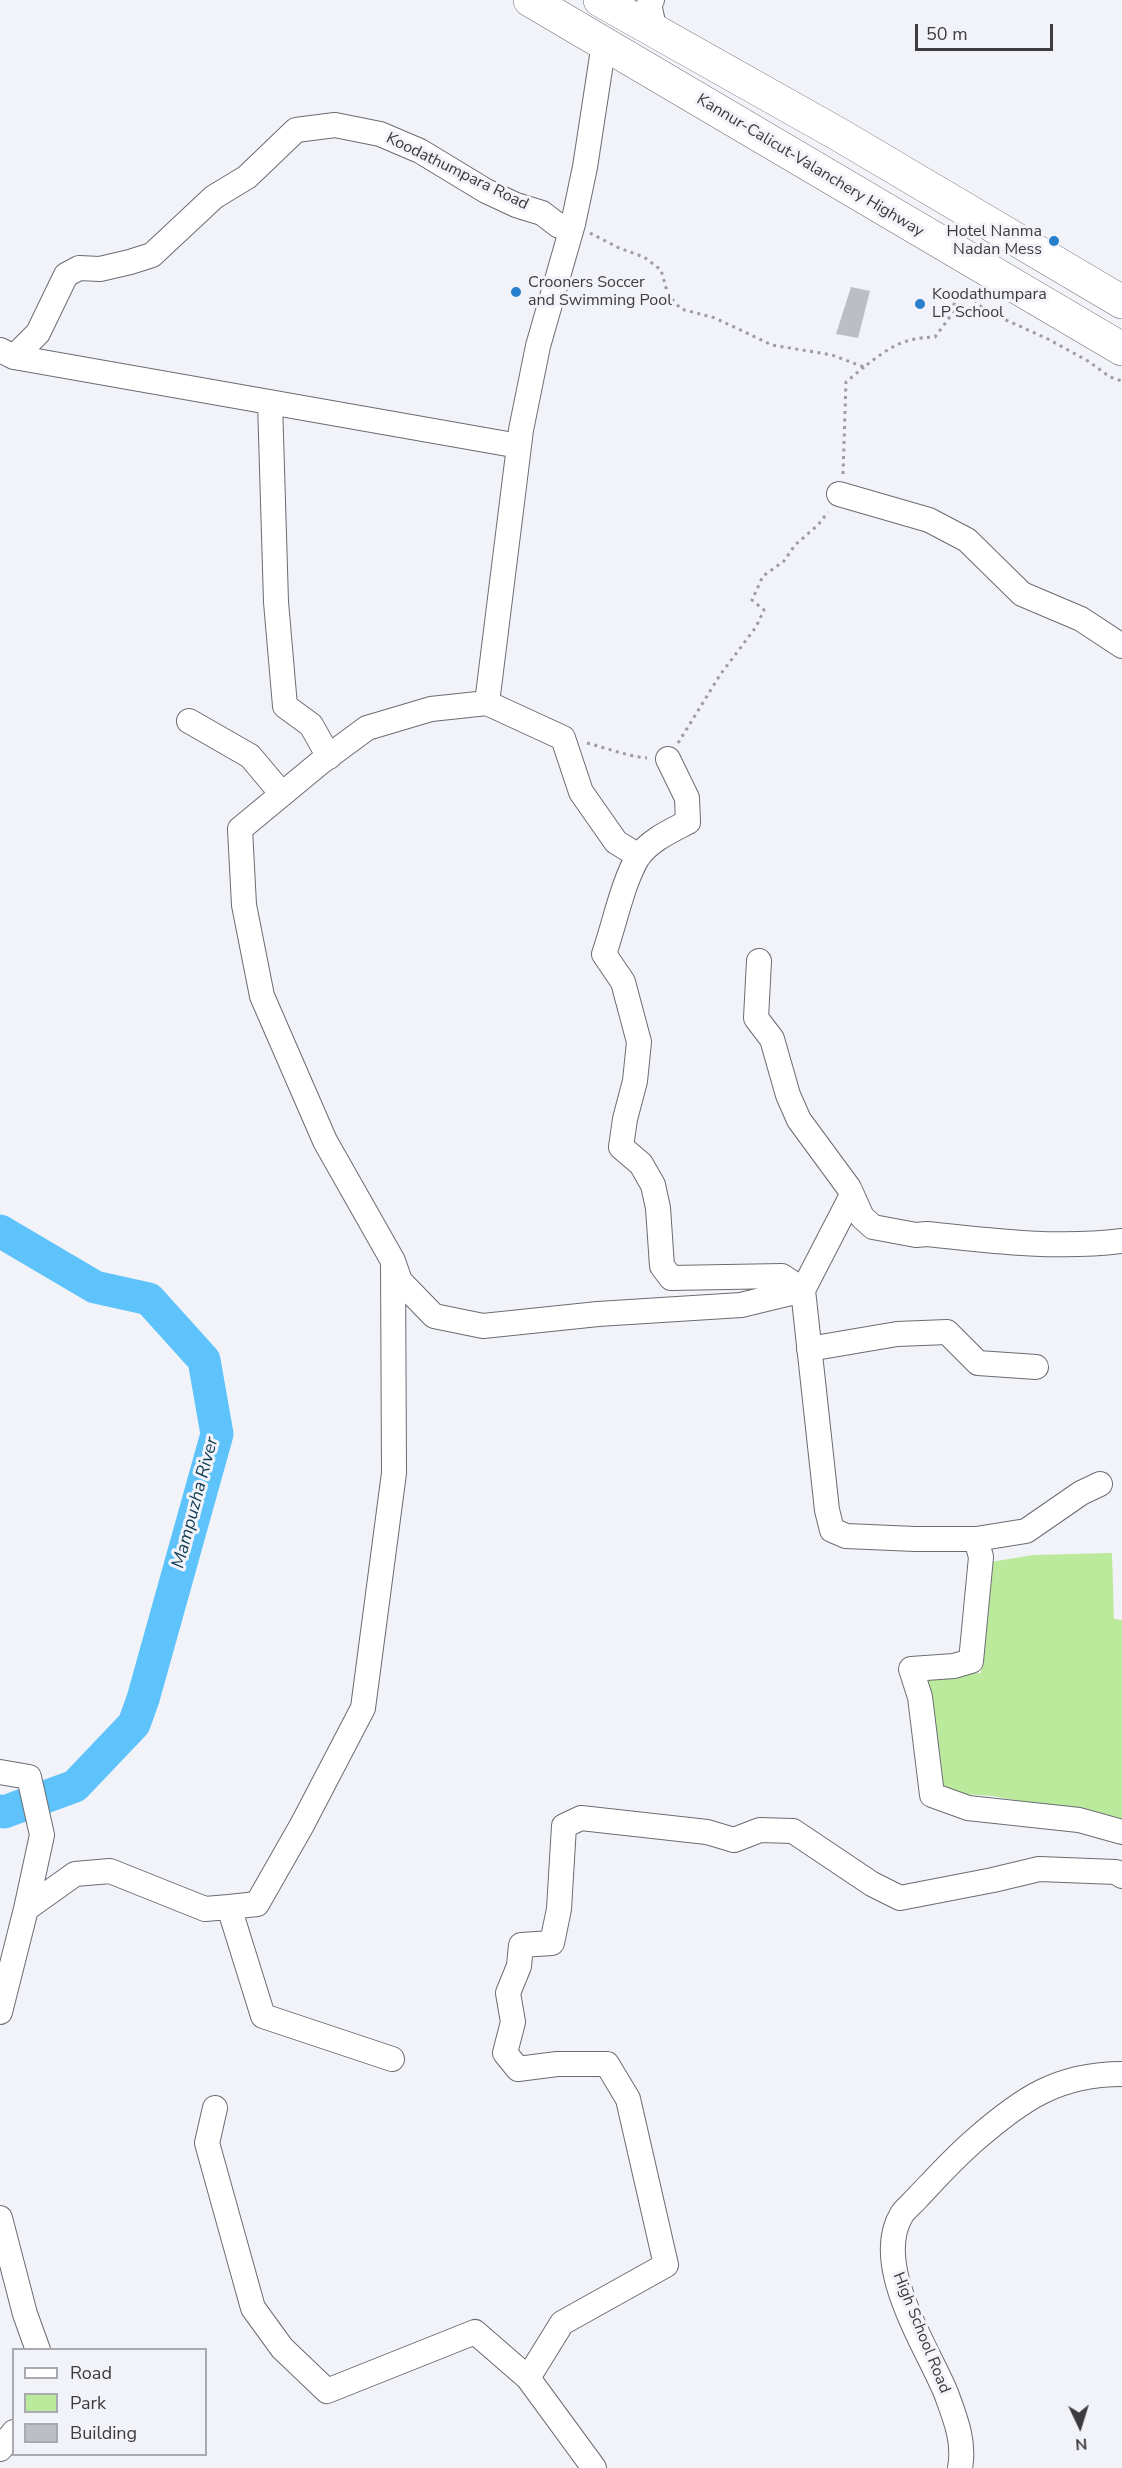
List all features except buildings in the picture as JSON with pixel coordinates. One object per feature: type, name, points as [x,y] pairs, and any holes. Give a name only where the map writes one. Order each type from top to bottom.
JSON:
[{"type":"highway","name":"Kannur-Calicut-Valanchery Highway","points":[[530,0],[1122,349]]},
{"type":"highway","points":[[600,0],[653,16],[838,134],[1122,302]]},
{"type":"street","points":[[487,704],[519,446],[538,346],[584,178],[604,43]]},
{"type":"street","name":"Koodathumpara Road","points":[[7,353],[38,333],[66,275],[79,268],[100,269],[152,255],[214,197],[247,177],[296,130],[335,124],[380,134],[420,151],[486,191],[516,205],[542,213],[559,226],[573,224]]},
{"type":"street","points":[[7,353],[519,446]]},
{"type":"street","points":[[270,402],[276,602],[285,706],[311,725],[329,757]]},
{"type":"street","points":[[839,494],[929,520],[967,540],[1022,594],[1081,619],[1122,646]]},
{"type":"street","points":[[639,856],[616,842],[581,792],[563,738],[487,704],[431,709],[367,728],[240,829],[244,905],[262,996],[325,1141],[393,1261],[400,1281],[434,1316],[483,1326],[598,1314],[741,1305],[803,1290]]},
{"type":"street","points":[[189,721],[250,756],[282,794]]},
{"type":"street","points":[[668,759],[687,798],[688,822],[657,838],[639,856],[628,878],[604,954],[623,982],[639,1042],[635,1081],[625,1119],[621,1147],[641,1164],[652,1185],[658,1208],[662,1266],[670,1278],[782,1276],[803,1290]]},
{"type":"street","points":[[759,962],[756,1018],[772,1039],[788,1095],[799,1120],[852,1195],[862,1217],[873,1227],[905,1233],[1017,1244],[1092,1245],[1122,1241]]},
{"type":"street","points":[[852,1195],[803,1290],[827,1510],[832,1530],[846,1536],[976,1539],[1026,1531],[1081,1493],[1100,1484]]},
{"type":"street","points":[[26,1909],[75,1874],[110,1871],[205,1909],[257,1904],[302,1825],[363,1708],[394,1473],[393,1261]]},
{"type":"street","points":[[809,1349],[897,1334],[947,1332],[978,1363],[1036,1367]]},
{"type":"street","points":[[976,1539],[981,1557],[971,1661],[954,1666],[911,1669],[920,1697],[932,1795],[968,1808],[1079,1820],[1122,1832]]},
{"type":"street","points":[[0,1772],[29,1777],[42,1835],[0,2012]]},
{"type":"street","points":[[528,2378],[562,2323],[666,2265],[628,2098],[607,2064],[557,2064],[518,2068],[505,2053],[513,2022],[508,1993],[519,1966],[521,1945],[552,1943],[559,1909],[564,1826],[580,1818],[707,1832],[734,1840],[760,1830],[793,1831],[872,1884],[900,1898],[1039,1869],[1116,1872],[1122,1876]]},
{"type":"street","points":[[229,1907],[263,2016],[392,2059]]},
{"type":"street","name":"High School Road","points":[[960,2468],[963,2451],[952,2409],[907,2308],[893,2264],[893,2239],[903,2214],[959,2154],[1009,2111],[1038,2092],[1077,2079],[1104,2074],[1122,2074]]},
{"type":"street","points":[[215,2108],[207,2143],[253,2308],[282,2349],[327,2391],[475,2332],[528,2378],[594,2468]]},
{"type":"street","points":[[0,2218],[25,2314],[38,2348]]},
{"type":"street","points":[[0,2449],[12,2434]]},
{"type":"path","points":[[573,224],[620,248],[644,257],[661,270],[668,295],[681,309],[715,318],[772,345],[832,355],[864,367]]},
{"type":"path","points":[[563,738],[609,748],[630,757],[668,759],[720,675],[756,627],[764,610],[752,600],[764,576],[784,561],[795,545],[818,525],[843,487],[846,382],[892,345],[908,339],[936,338],[952,314],[955,300],[963,293],[974,299],[984,310],[1040,335],[1088,361],[1110,377],[1122,381]]},
{"type":"green space","points":[[1112,1553],[1114,1619],[1122,1620],[1122,1819],[992,1796],[938,1792],[919,1675],[981,1673],[983,1616],[991,1562],[1033,1555]]},
{"type":"waterway","name":"Mampuzha River","points":[[0,1231],[95,1287],[149,1299],[204,1360],[217,1434],[134,1724],[75,1786],[4,1812],[0,1811]]},
{"type":"place","name":"Hotel Nanma Nadan Mess","points":[[1054,241]]},
{"type":"place","name":"Crooners Soccer and Swimming Pool","points":[[516,292]]},
{"type":"place","name":"Koodathumpara LP School","points":[[920,304]]}]
